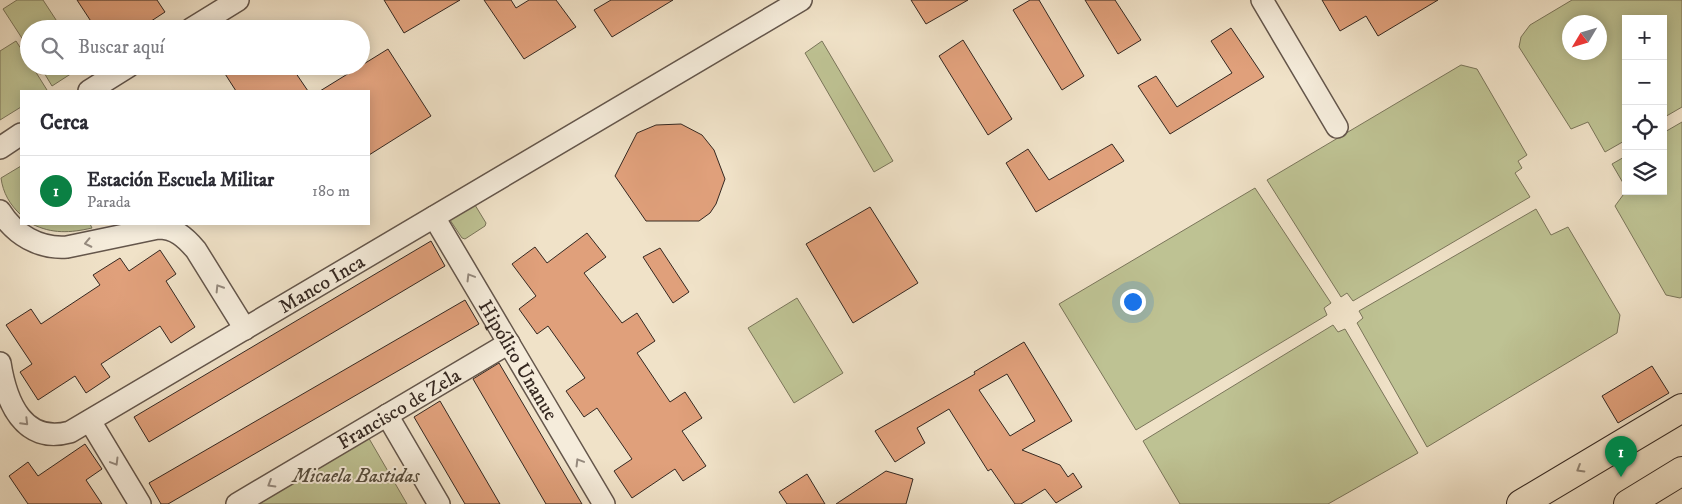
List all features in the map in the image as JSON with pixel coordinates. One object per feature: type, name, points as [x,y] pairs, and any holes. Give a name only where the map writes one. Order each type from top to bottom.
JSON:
[{"type":"main road","points":[[1521,504],[1682,408]]},
{"type":"main road","points":[[1628,504],[1682,471]]},
{"type":"street","name":"Manco Inca","points":[[0,362],[7,394],[21,419],[39,433],[49,435],[70,432],[801,0]]},
{"type":"street","points":[[1262,0],[1337,127]]},
{"type":"street","points":[[203,20],[225,3]]},
{"type":"street","points":[[91,90],[115,75]]},
{"type":"street","points":[[0,148],[20,135]]},
{"type":"street","points":[[0,211],[11,226],[31,240],[56,248],[158,228],[168,228],[175,231],[189,241],[196,250],[245,329]]},
{"type":"street","name":"Hipólito Unanue","points":[[434,217],[604,504]]},
{"type":"street","name":"Francisco de Zela","points":[[237,504],[508,343]]},
{"type":"street","points":[[387,415],[439,504]]},
{"type":"street","points":[[90,421],[140,504]]},
{"type":"green space","points":[[17,0],[43,0],[56,20],[20,20],[20,35],[3,9]]},
{"type":"green space","points":[[1572,0],[1682,0],[1682,107],[1667,116],[1667,15],[1622,15],[1622,142],[1605,152],[1588,122],[1571,129],[1519,47],[1521,37],[1530,25]]},
{"type":"green space","points":[[16,41],[20,47],[20,75],[38,75],[47,90],[20,90],[20,108],[0,120],[0,51]]},
{"type":"green space","points":[[822,41],[893,161],[874,172],[805,53]]},
{"type":"green space","points":[[1461,65],[1477,69],[1527,155],[1518,161],[1522,168],[1515,173],[1530,197],[1353,301],[1347,293],[1341,297],[1267,180]]},
{"type":"green space","points":[[45,75],[69,75],[52,86]]},
{"type":"green space","points":[[1682,122],[1682,297],[1680,298],[1666,295],[1615,206],[1623,195],[1667,195],[1667,131]]},
{"type":"green space","points":[[1622,158],[1622,181],[1612,164]]},
{"type":"green space","points":[[20,167],[20,214],[3,189],[1,178]]},
{"type":"green space","points":[[1255,188],[1331,303],[1324,308],[1327,315],[1136,430],[1059,304]]},
{"type":"green space","points":[[472,204],[475,205],[486,223],[485,226],[465,239],[462,238],[450,220],[451,217]]},
{"type":"green space","points":[[1536,209],[1551,235],[1568,227],[1620,315],[1617,333],[1427,447],[1357,323],[1363,318],[1359,311]]},
{"type":"green space","points":[[34,225],[90,225],[92,228],[61,232]]},
{"type":"green space","points":[[797,298],[843,373],[794,403],[748,328]]},
{"type":"green space","points":[[1333,325],[1338,332],[1345,329],[1418,453],[1328,504],[1180,504],[1143,441]]},
{"type":"green space","name":"Micaela Bastidas","points":[[367,435],[407,504],[250,504]]},
{"type":"building","points":[[77,0],[157,0],[165,12],[153,20],[90,20]]},
{"type":"building","points":[[384,0],[460,0],[404,33]]},
{"type":"building","points":[[484,0],[511,0],[516,8],[529,0],[556,0],[576,27],[524,59]]},
{"type":"building","points":[[611,0],[673,0],[612,37],[594,10]]},
{"type":"building","points":[[911,0],[968,0],[926,24]]},
{"type":"building","points":[[1030,0],[1039,0],[1084,76],[1062,90],[1013,10]]},
{"type":"building","points":[[1085,0],[1115,0],[1141,40],[1118,54]]},
{"type":"building","points":[[1322,0],[1438,0],[1378,36],[1366,16],[1340,31]]},
{"type":"building","points":[[1231,28],[1264,77],[1170,134],[1138,86],[1156,76],[1177,107],[1232,73],[1211,41]]},
{"type":"building","points":[[963,40],[1012,119],[988,135],[939,56]]},
{"type":"building","points":[[388,49],[431,116],[370,154],[370,90],[322,90],[346,75],[370,75],[370,60]]},
{"type":"building","points":[[226,75],[297,75],[307,90],[235,90]]},
{"type":"building","points":[[681,124],[702,135],[714,150],[725,179],[716,204],[710,213],[699,221],[646,221],[615,176],[637,133],[656,125]]},
{"type":"building","points":[[1112,144],[1124,161],[1036,212],[1006,163],[1028,149],[1049,180]]},
{"type":"building","points":[[870,207],[918,283],[853,323],[806,244]]},
{"type":"building","points":[[587,233],[606,257],[584,273],[622,323],[637,313],[655,341],[637,353],[670,402],[685,392],[702,418],[682,431],[706,466],[683,481],[675,469],[632,498],[614,471],[632,459],[597,408],[584,417],[566,391],[585,378],[548,326],[537,334],[519,309],[536,296],[512,264],[535,247],[547,263]]},
{"type":"building","points":[[431,241],[445,266],[149,442],[134,417]]},
{"type":"building","points":[[660,248],[689,292],[673,303],[643,257]]},
{"type":"building","points":[[160,250],[176,274],[166,281],[195,327],[171,343],[160,326],[101,364],[110,377],[86,393],[75,376],[38,400],[20,372],[32,364],[6,325],[31,309],[41,324],[100,285],[93,275],[120,258],[129,271]]},
{"type":"building","points":[[465,300],[479,324],[168,504],[161,504],[149,483]]},
{"type":"building","points":[[1024,342],[1072,421],[1022,450],[1060,465],[1068,477],[1073,473],[1082,487],[1056,503],[1045,489],[1021,504],[1015,504],[991,469],[988,471],[949,409],[917,428],[925,443],[895,462],[875,431],[975,374],[974,372]],"holes":[[[1007,374],[1035,421],[1010,436],[979,390]]]},
{"type":"building","points":[[499,363],[582,504],[546,504],[473,379]]},
{"type":"building","points":[[1652,366],[1669,393],[1618,423],[1602,396]]},
{"type":"building","points":[[440,401],[500,504],[465,504],[414,417]]},
{"type":"building","points":[[85,444],[102,469],[86,480],[102,504],[28,504],[9,476],[28,462],[38,476]]},
{"type":"building","points":[[886,471],[913,479],[906,504],[836,504]]},
{"type":"building","points":[[807,474],[825,504],[787,504],[779,492]]},
{"type":"place","name":"Estación Escuela Militar","points":[[1621,477]]}]
